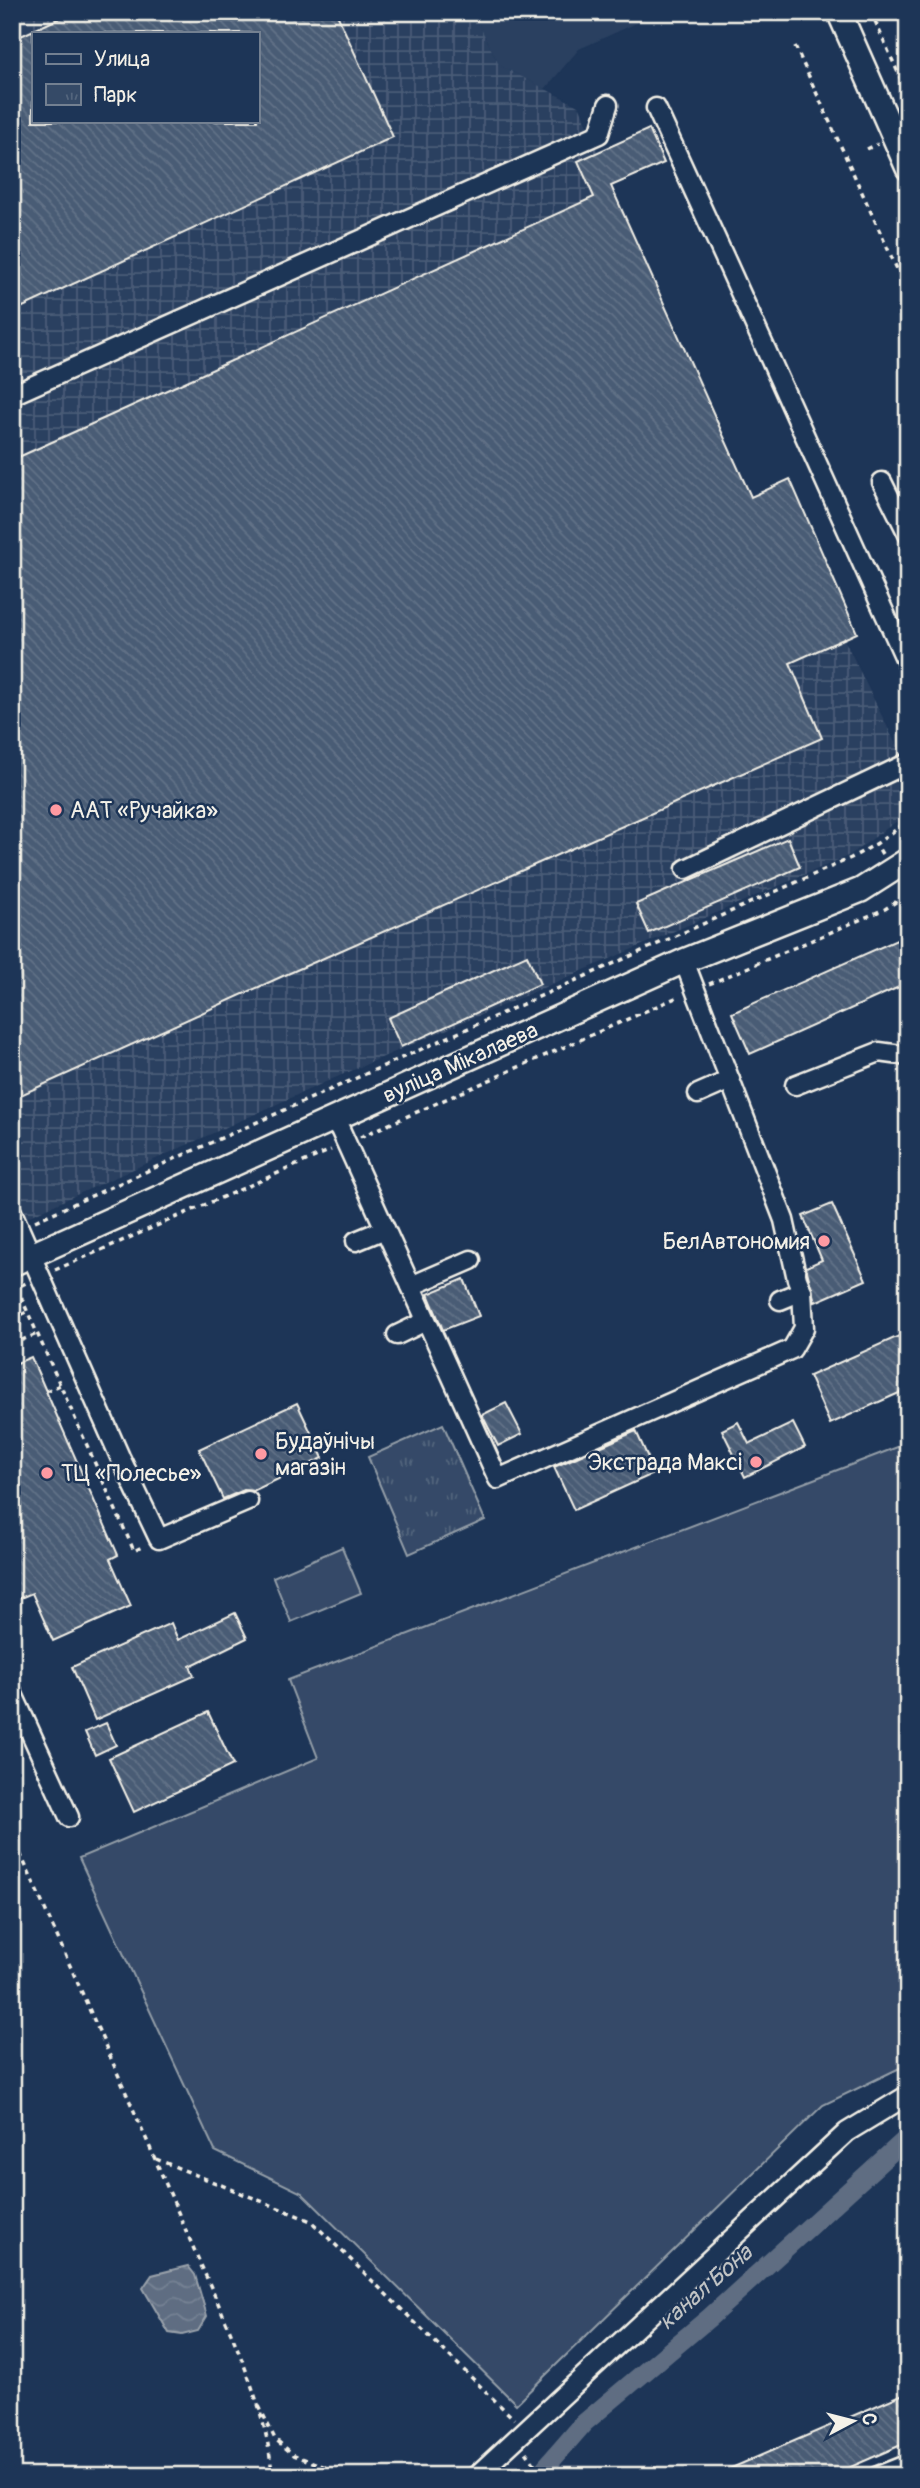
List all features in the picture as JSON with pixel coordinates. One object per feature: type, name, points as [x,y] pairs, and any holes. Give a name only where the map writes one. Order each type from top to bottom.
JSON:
[{"type":"main road","points":[[839,12],[908,168]]},
{"type":"main road","name":"вуліца Мікалаева","points":[[22,1260],[684,961],[861,890],[908,860]]},
{"type":"lane","points":[[12,395],[599,134],[607,105]]},
{"type":"lane","points":[[656,108],[908,665]]},
{"type":"lane","points":[[882,482],[908,534]]},
{"type":"lane","points":[[686,869],[908,763]]},
{"type":"lane","points":[[335,1118],[498,1479],[792,1349],[804,1328],[802,1291],[784,1220],[684,961]]},
{"type":"lane","points":[[795,1085],[879,1052],[908,1056]]},
{"type":"lane","points":[[698,1094],[730,1080]]},
{"type":"lane","points":[[16,1220],[22,1260],[41,1277],[159,1539],[248,1501]]},
{"type":"lane","points":[[356,1241],[385,1229]]},
{"type":"lane","points":[[411,1286],[471,1260]]},
{"type":"lane","points":[[780,1300],[802,1291]]},
{"type":"lane","points":[[397,1335],[426,1321]]},
{"type":"lane","points":[[12,1692],[69,1817]]},
{"type":"lane","points":[[476,2476],[847,2132],[908,2095]]},
{"type":"lane","points":[[878,2476],[908,2464]]},
{"type":"path","points":[[871,12],[908,95]]},
{"type":"path","points":[[795,46],[908,293]]},
{"type":"path","points":[[16,1220],[851,858],[876,844]]},
{"type":"path","points":[[159,1539],[134,1550],[27,1312],[14,1289],[885,909],[908,894]]},
{"type":"path","points":[[12,1319],[27,1312]]},
{"type":"path","points":[[12,1344],[37,1334]]},
{"type":"path","points":[[46,1391],[60,1385]]},
{"type":"path","points":[[12,1835],[275,2438],[294,2455],[349,2476]]},
{"type":"path","points":[[155,2159],[311,2221],[514,2418],[517,2440],[543,2476]]},
{"type":"path","points":[[257,2400],[272,2476]]},
{"type":"shaded area","points":[[12,12],[473,12],[499,65],[580,107],[598,152],[649,129],[664,163],[611,187],[751,496],[790,479],[857,633],[844,639],[908,769],[908,813],[850,855],[330,1080],[12,1224]]},
{"type":"shaded area","points":[[473,12],[661,12],[579,49],[545,89],[499,65]]},
{"type":"green space","points":[[443,1424],[485,1520],[409,1554],[368,1457]]},
{"type":"green space","points":[[908,1443],[908,2064],[823,2105],[516,2404],[302,2193],[215,2151],[79,1858],[318,1758],[288,1680]]},
{"type":"green space","points":[[342,1547],[361,1593],[291,1622],[273,1577]]},
{"type":"water","points":[[188,2266],[195,2275],[207,2316],[198,2331],[182,2335],[169,2333],[143,2288],[152,2275]]},
{"type":"building","points":[[73,12],[336,12],[393,137],[12,312],[12,40]]},
{"type":"building","points":[[649,129],[664,163],[611,186],[751,497],[790,479],[857,633],[790,663],[822,738],[12,1099],[12,460],[594,197],[578,161]]},
{"type":"building","points":[[788,838],[800,867],[649,933],[636,904]]},
{"type":"building","points":[[908,935],[908,983],[750,1054],[732,1013]]},
{"type":"building","points":[[527,955],[540,984],[401,1047],[388,1018]]},
{"type":"building","points":[[832,1204],[866,1280],[815,1302],[806,1267],[822,1260],[803,1216]]},
{"type":"building","points":[[464,1279],[479,1316],[443,1330],[428,1294]]},
{"type":"building","points":[[908,1332],[908,1389],[830,1424],[809,1376]]},
{"type":"building","name":"ТЦ «Полесье»","points":[[31,1357],[118,1555],[110,1559],[131,1606],[53,1641],[32,1593],[18,1599],[12,1586],[12,1365]]},
{"type":"building","name":"Будаўнічы магазін","points":[[297,1403],[323,1458],[253,1491],[244,1490],[223,1499],[199,1449]]},
{"type":"building","points":[[506,1403],[522,1434],[498,1446],[482,1415]]},
{"type":"building","name":"Экстрада Максі","points":[[738,1422],[749,1444],[793,1423],[805,1447],[745,1477],[722,1430]]},
{"type":"building","points":[[636,1431],[655,1473],[574,1510],[554,1467]]},
{"type":"building","points":[[235,1613],[247,1638],[190,1666],[194,1676],[95,1720],[72,1667],[171,1623],[178,1640]]},
{"type":"building","points":[[208,1712],[233,1765],[134,1812],[109,1758]]},
{"type":"building","points":[[106,1723],[116,1745],[95,1755],[85,1732]]},
{"type":"building","points":[[908,2392],[908,2442],[830,2476],[713,2476]]},
{"type":"waterway","name":"канал Бона","points":[[538,2476],[584,2423],[710,2317],[908,2137]]},
{"type":"place","name":"ААТ «Ручайка»","points":[[56,810]]},
{"type":"place","name":"БелАвтономия","points":[[824,1241]]},
{"type":"place","name":"Будаўнічы магазін","points":[[261,1454]]},
{"type":"place","name":"Экстрада Максі","points":[[756,1462]]},
{"type":"place","name":"ТЦ «Полесье»","points":[[47,1473]]}]
